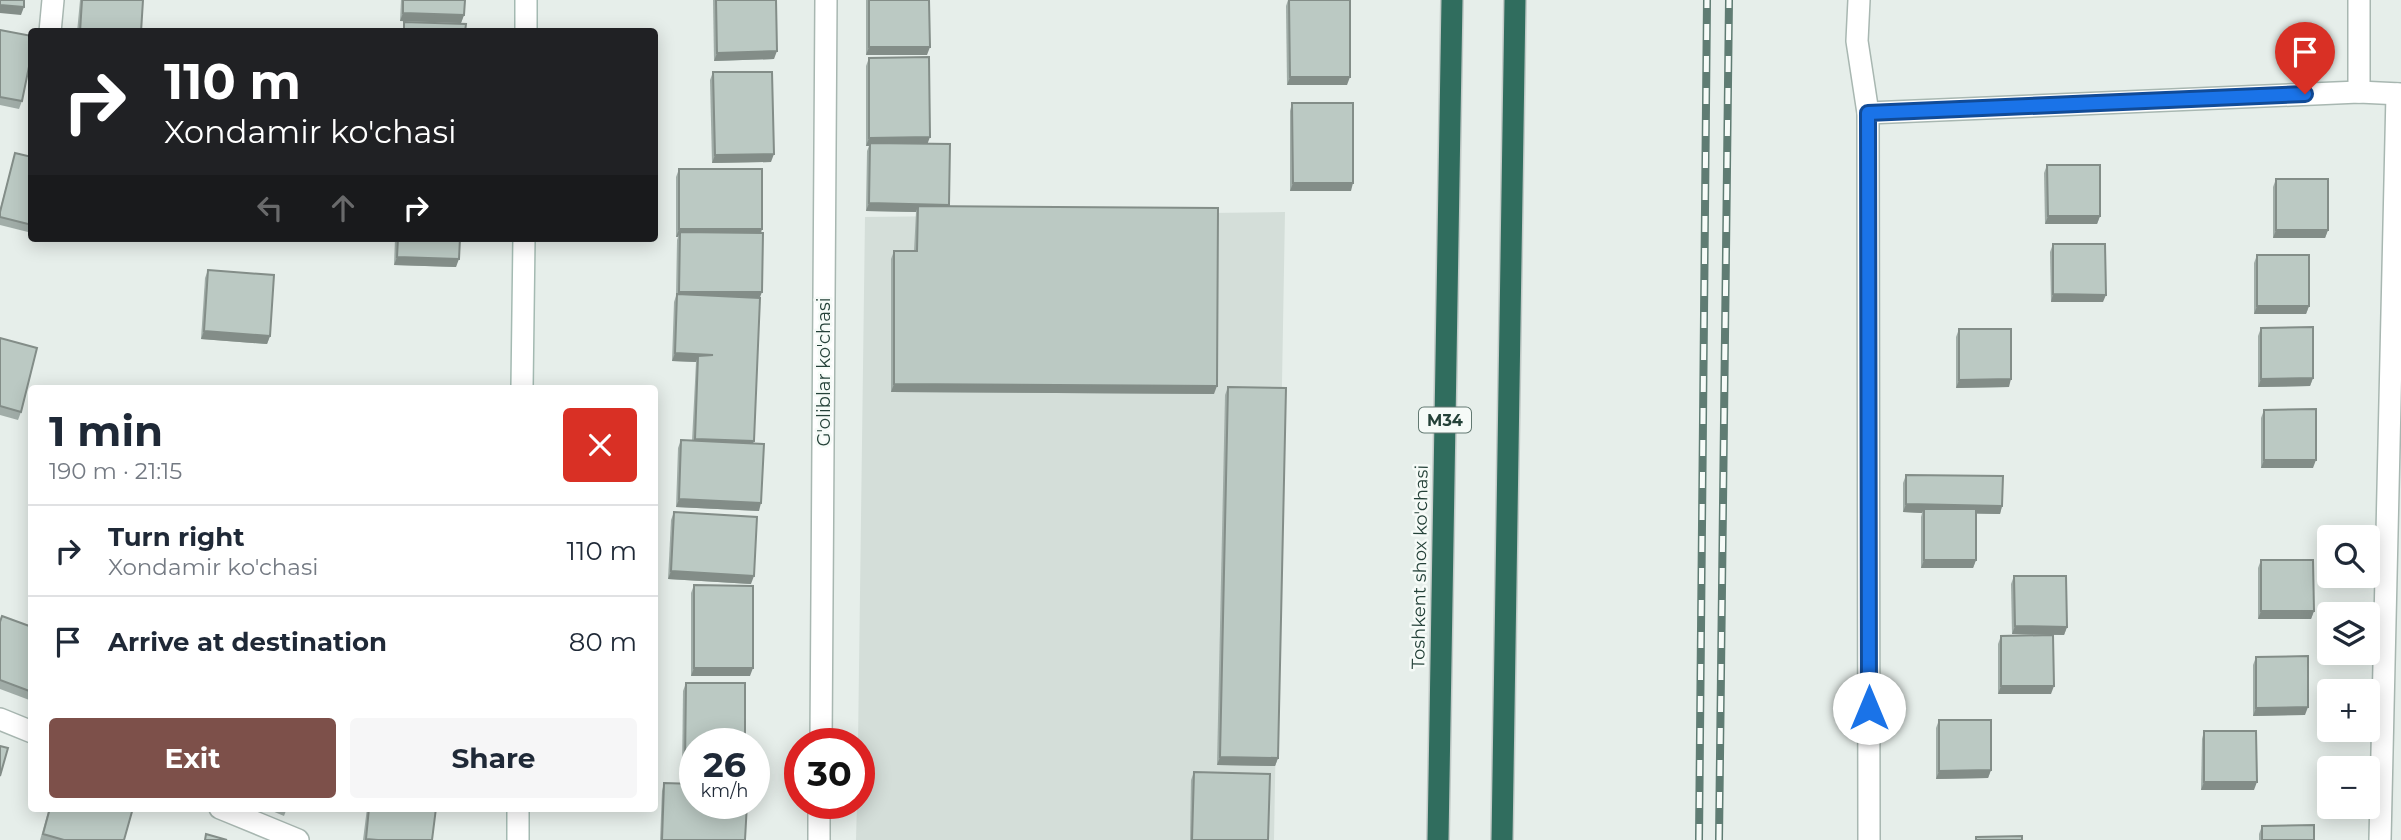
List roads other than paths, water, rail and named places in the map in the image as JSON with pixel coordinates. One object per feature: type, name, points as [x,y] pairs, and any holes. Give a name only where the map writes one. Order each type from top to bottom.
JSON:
[{"type":"highway","name":"Toshkent shox ko'chasi","points":[[1438,840],[1452,0]]},
{"type":"highway","points":[[1502,840],[1515,0]]},
{"type":"street","points":[[50,28],[53,0]]},
{"type":"street","points":[[526,0],[526,28]]},
{"type":"street","name":"G'oliblar ko'chasi","points":[[821,728],[827,0]]},
{"type":"street","points":[[1859,0],[1857,41],[1868,113],[1869,840]]},
{"type":"street","points":[[2359,0],[2359,92]]},
{"type":"street","points":[[1868,113],[2359,92],[2399,94],[2380,840]]},
{"type":"street","points":[[522,385],[524,242]]},
{"type":"street","points":[[0,719],[28,730]]},
{"type":"street","points":[[230,812],[298,840]]},
{"type":"street","points":[[518,812],[518,840]]},
{"type":"street","points":[[819,840],[820,819]]},
{"type":"railway","points":[[1699,840],[1707,0]]},
{"type":"railway","points":[[1719,840],[1729,0]]}]
